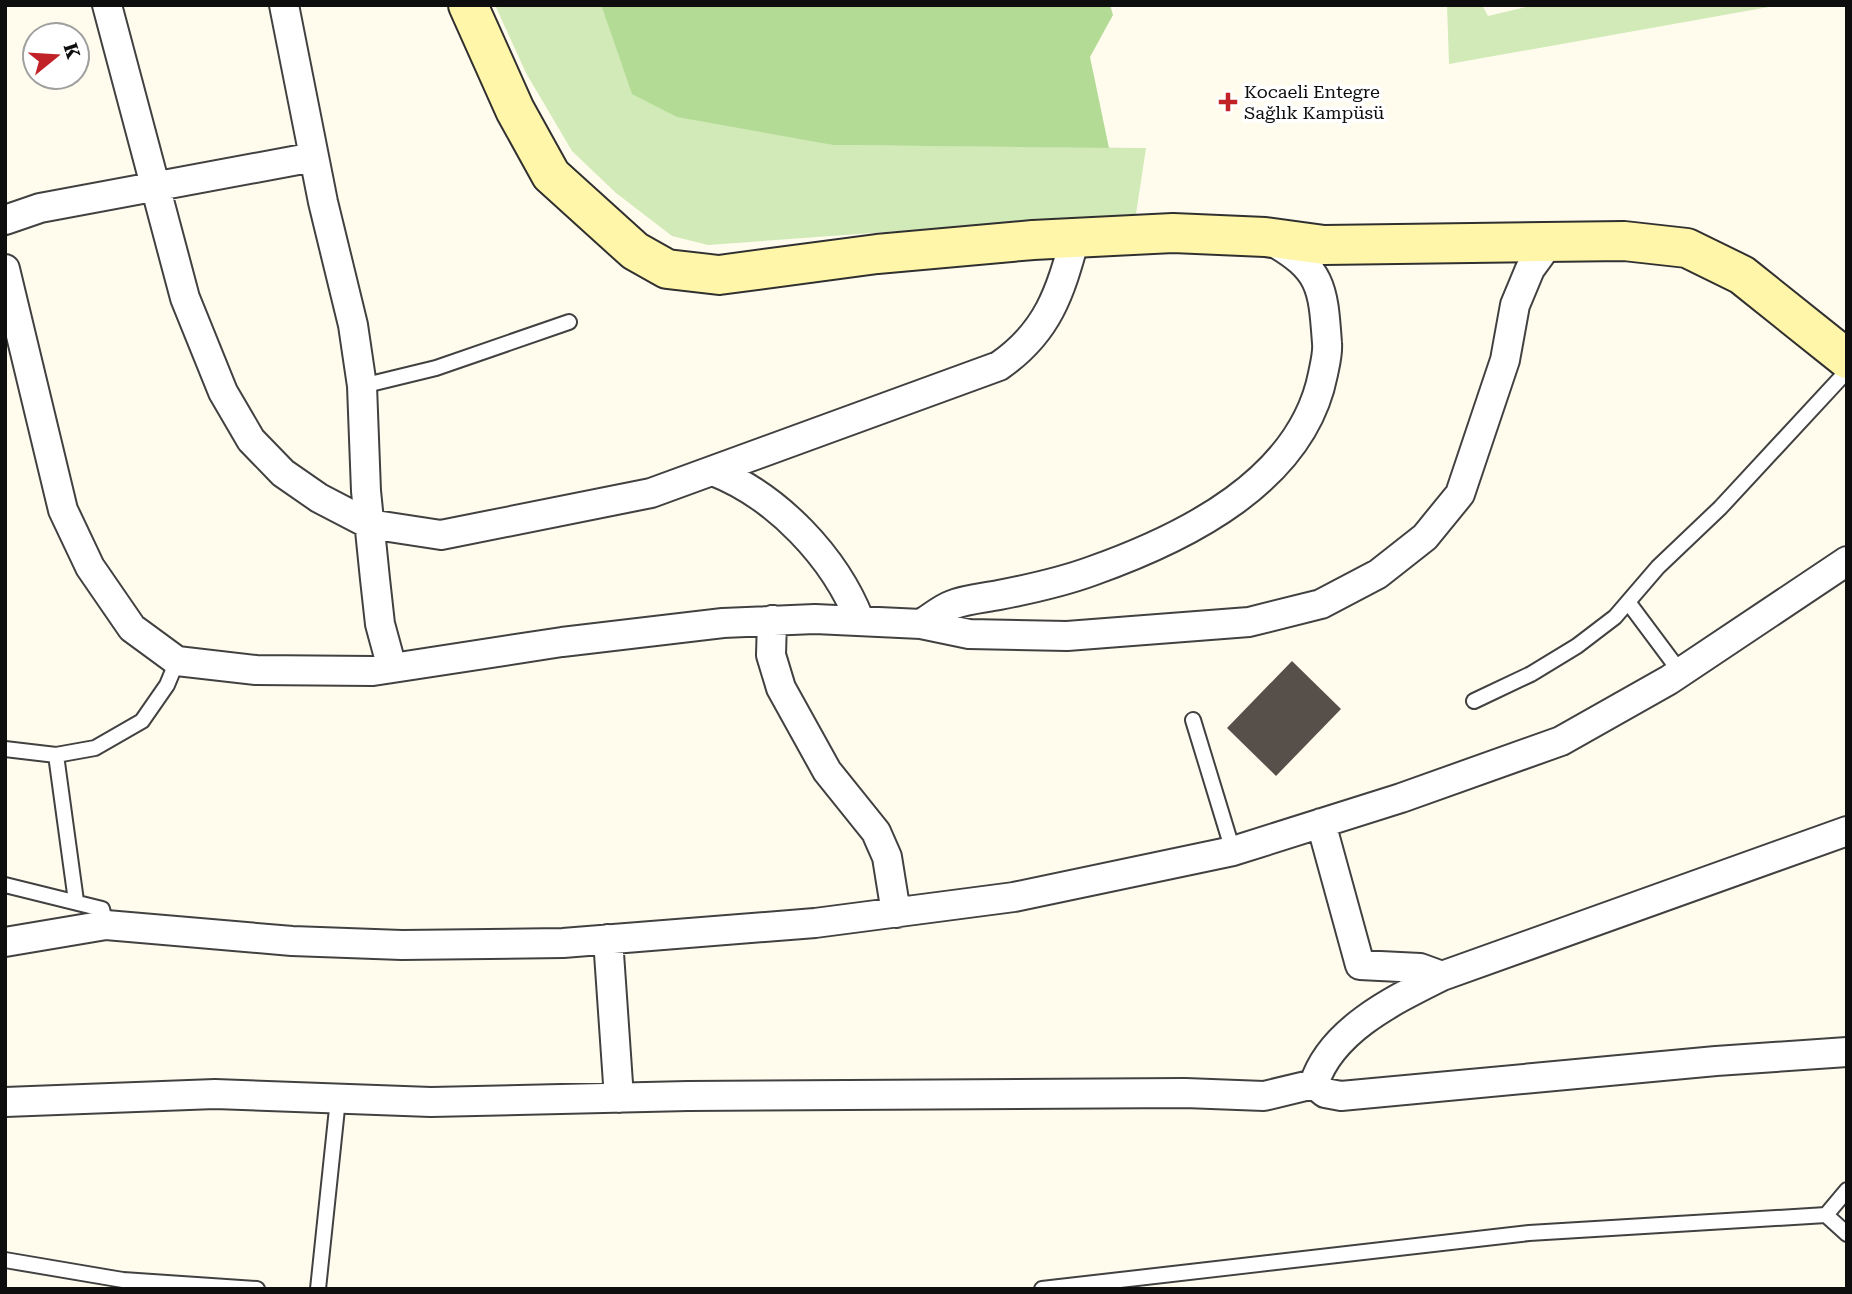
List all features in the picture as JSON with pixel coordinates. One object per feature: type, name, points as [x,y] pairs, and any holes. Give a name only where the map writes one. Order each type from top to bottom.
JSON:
[{"type":"street","points":[[107,5],[185,298],[202,346],[223,392],[251,440],[283,473],[319,498],[369,524],[441,535],[651,494],[999,366],[1025,348],[1040,327],[1057,297],[1075,238]]},
{"type":"street","points":[[284,5],[314,157],[353,325],[362,386],[369,524],[380,624],[392,668]]},
{"type":"street","points":[[468,5],[515,110],[551,175],[635,251],[667,269],[719,275],[877,254],[1174,233],[1265,237],[1324,244],[1624,241],[1687,248],[1742,275],[1847,359]]},
{"type":"street","points":[[5,220],[40,208],[314,157]]},
{"type":"street","points":[[921,624],[952,605],[1091,572],[1158,543],[1223,509],[1275,467],[1305,428],[1319,393],[1328,348],[1324,304],[1314,273],[1293,253],[1265,237]]},
{"type":"street","points":[[5,269],[64,510],[90,567],[132,628],[177,662],[256,670],[373,671],[562,642],[723,623],[859,621],[921,624],[969,634],[1066,636],[1249,622],[1321,604],[1378,574],[1425,537],[1460,494],[1505,360],[1515,305],[1530,269],[1549,243]]},
{"type":"street","points":[[713,471],[742,482],[815,546],[853,603],[859,621]]},
{"type":"street","points":[[5,942],[106,925],[292,941],[402,946],[608,939],[815,923],[1014,897],[1233,851],[1561,741],[1681,673],[1847,561]]},
{"type":"street","points":[[772,621],[771,655],[781,688],[827,771],[876,832],[887,857],[896,913]]},
{"type":"street","points":[[1321,823],[1360,965],[1420,968],[1442,976]]},
{"type":"street","points":[[1314,1084],[1321,1061],[1360,1024],[1442,976],[1847,831]]},
{"type":"street","points":[[608,939],[619,1098]]},
{"type":"street","points":[[1314,1084],[1325,1093],[1341,1096],[1716,1060],[1847,1052]]},
{"type":"street","points":[[5,1102],[215,1094],[431,1102],[1185,1093],[1264,1096],[1314,1084]]},
{"type":"lane","points":[[362,386],[436,368],[569,322]]},
{"type":"lane","points":[[1474,701],[1531,674],[1577,646],[1615,617],[1847,371]]},
{"type":"lane","points":[[1628,602],[1681,673]]},
{"type":"lane","points":[[5,749],[56,755],[95,748],[142,721],[167,685],[177,662]]},
{"type":"lane","points":[[1193,720],[1233,851]]},
{"type":"lane","points":[[56,755],[76,901]]},
{"type":"lane","points":[[5,885],[102,909],[106,925]]},
{"type":"lane","points":[[318,1289],[338,1098]]},
{"type":"lane","points":[[1826,1215],[1847,1190]]},
{"type":"lane","points":[[1042,1289],[1529,1233],[1826,1215],[1847,1234]]},
{"type":"lane","points":[[5,1260],[123,1280],[257,1289]]},
{"type":"green space","points":[[495,5],[601,5],[632,93],[833,145],[1146,148],[1136,214],[708,245],[672,236],[616,193],[572,151],[526,73]]},
{"type":"green space","points":[[601,5],[1110,5],[1113,15],[1090,57],[1109,148],[833,145],[677,117],[632,94]]},
{"type":"green space","points":[[1447,5],[1482,5],[1488,16],[1534,5],[1780,5],[1449,64]]},
{"type":"building","points":[[1292,661],[1341,709],[1276,776],[1227,728]]},
{"type":"place","name":"Kocaeli Entegre Sağlık Kampüsü","points":[[1228,102]]}]
